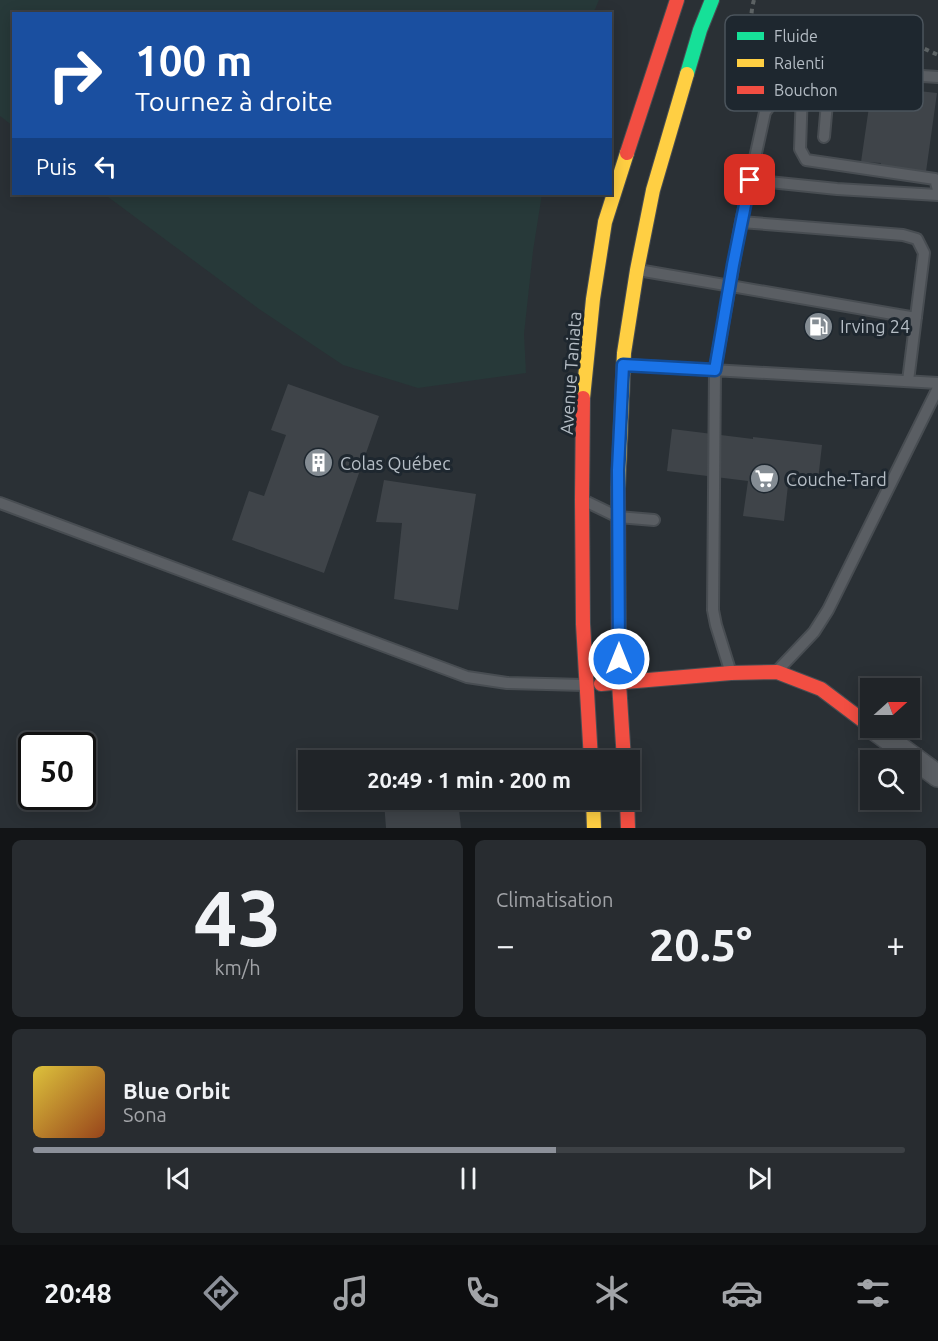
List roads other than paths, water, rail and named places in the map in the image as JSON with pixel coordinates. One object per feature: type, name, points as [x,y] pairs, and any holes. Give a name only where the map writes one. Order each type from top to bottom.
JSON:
[{"type":"main road","name":"Avenue Taniata","points":[[591,750],[583,624],[582,499],[583,400],[593,299],[606,222],[677,0]]},
{"type":"main road","points":[[623,750],[619,682],[618,470],[624,353],[653,190],[700,30],[712,0]]},
{"type":"main road","points":[[588,685],[731,673],[777,672],[821,689],[860,719]]},
{"type":"main road","points":[[593,810],[594,828]]},
{"type":"main road","points":[[627,810],[628,828]]},
{"type":"street","points":[[886,738],[938,776]]},
{"type":"lane","points":[[923,76],[938,77]]},
{"type":"lane","points":[[731,673],[716,625],[714,610],[715,370],[741,222],[766,111]]},
{"type":"lane","points":[[801,111],[800,149],[806,160],[935,179],[938,190]]},
{"type":"lane","points":[[824,137],[826,111]]},
{"type":"lane","points":[[750,180],[837,189],[938,195]]},
{"type":"lane","points":[[741,222],[903,235],[917,239],[924,253],[908,381]]},
{"type":"lane","points":[[637,270],[916,318]]},
{"type":"lane","points":[[623,365],[938,383]]},
{"type":"lane","points":[[777,672],[814,632],[828,610],[938,388]]},
{"type":"lane","points":[[582,499],[618,517],[654,520]]},
{"type":"lane","points":[[0,502],[467,677],[507,683],[588,685]]},
{"type":"place","name":"Irving 24","points":[[819,326]]},
{"type":"place","name":"Colas Québec","points":[[319,463]]},
{"type":"place","name":"Couche-Tard","points":[[765,479]]}]
